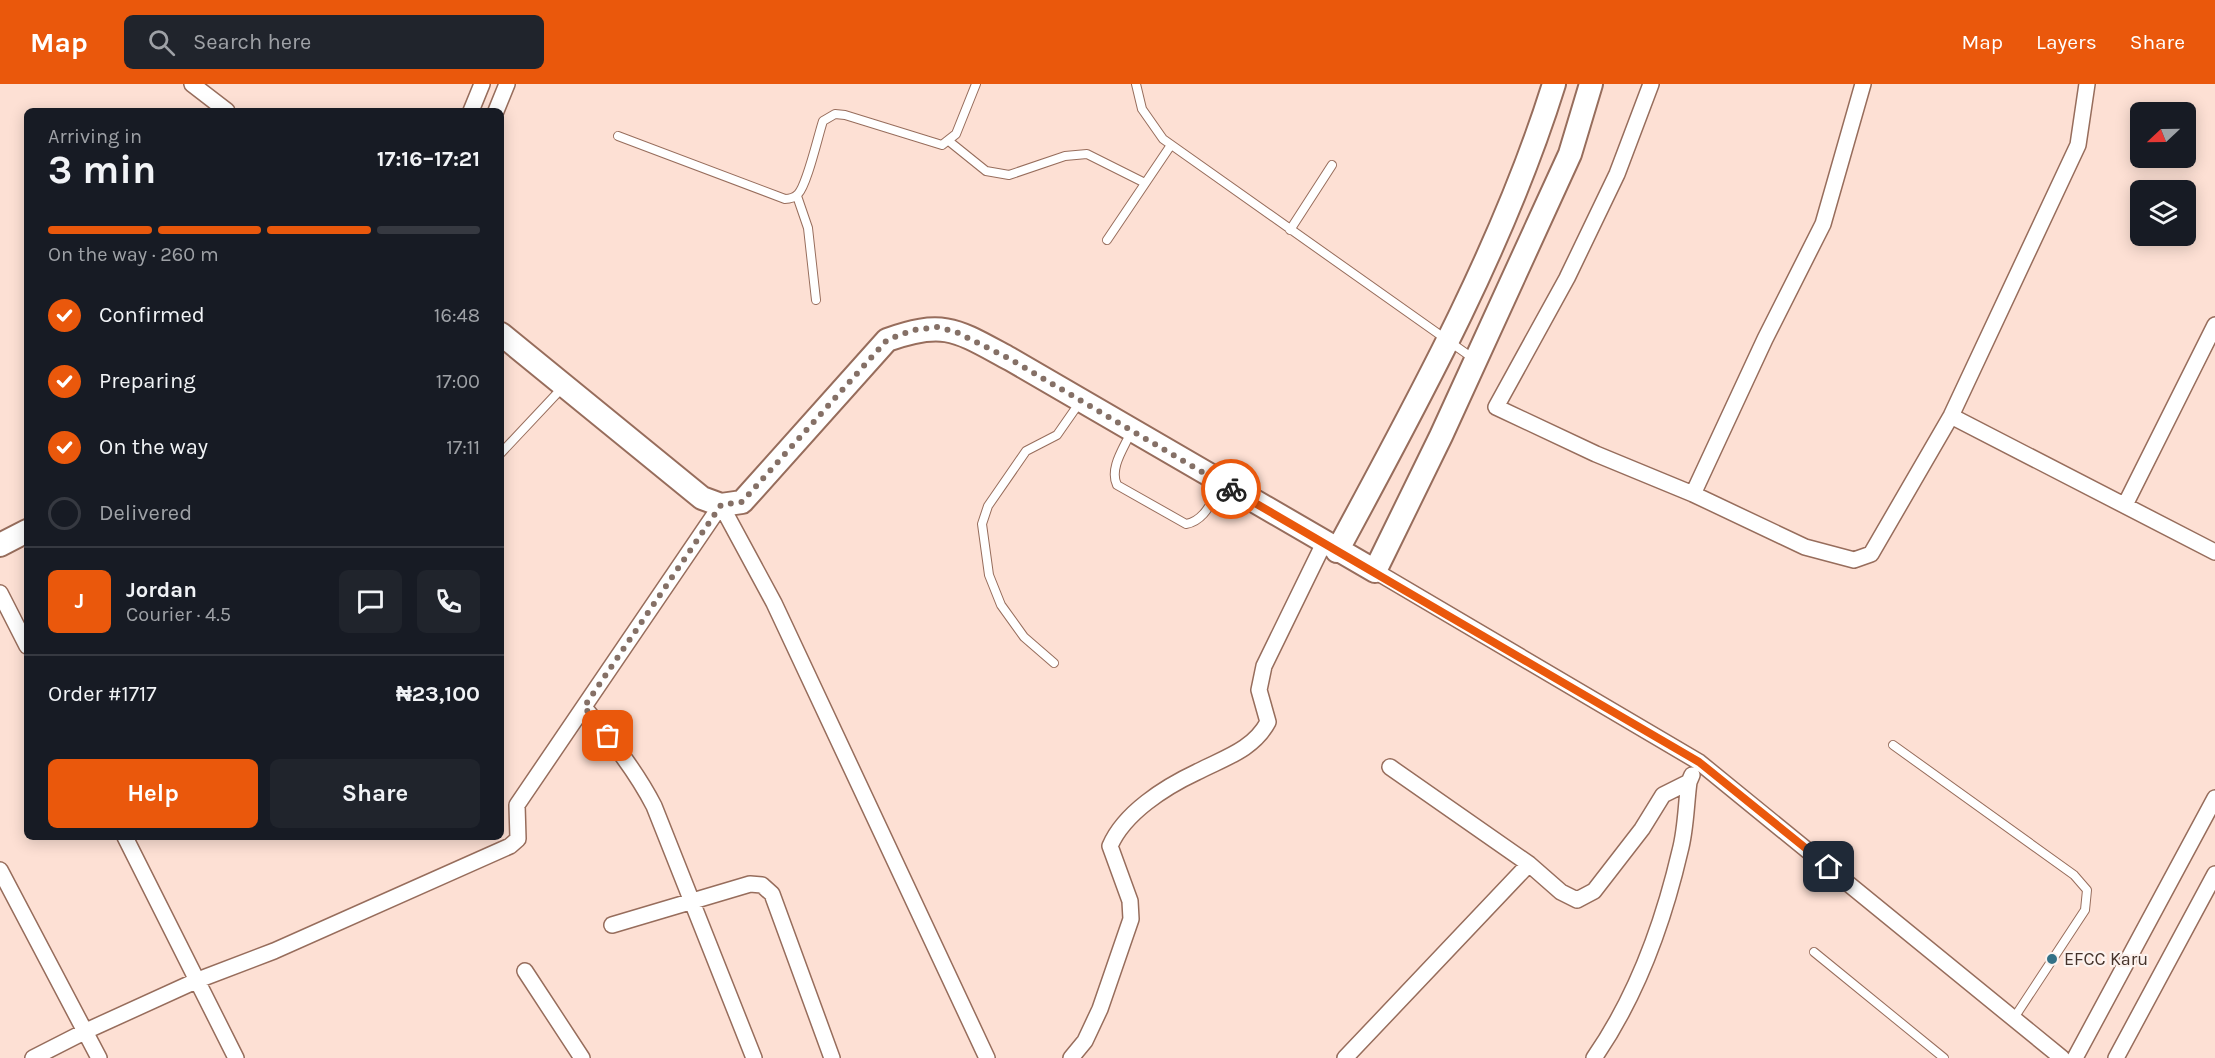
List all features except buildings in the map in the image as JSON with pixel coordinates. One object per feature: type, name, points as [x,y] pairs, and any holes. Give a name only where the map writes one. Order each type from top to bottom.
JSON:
[{"type":"street","points":[[192,84],[223,108]]},
{"type":"street","points":[[472,108],[482,84]]},
{"type":"street","points":[[497,108],[507,84]]},
{"type":"street","points":[[1071,1058],[1085,1041],[1100,1009],[1131,920],[1130,901],[1110,846],[1114,837],[1133,814],[1194,773],[1244,749],[1263,731],[1268,722],[1259,690],[1264,666],[1330,547],[1422,395],[1500,225],[1541,127],[1554,84]]},
{"type":"street","points":[[1375,572],[1476,360],[1570,154],[1591,84]]},
{"type":"street","points":[[1650,84],[1612,184],[1567,278],[1496,407],[1596,454],[1693,494],[1805,547],[1854,560],[1870,554],[1951,416],[2078,145],[2087,84]]},
{"type":"street","points":[[1693,494],[1765,339],[1823,224],[1863,84]]},
{"type":"street","points":[[2125,505],[2215,325]]},
{"type":"street","points":[[504,336],[702,498],[721,505],[742,502],[887,340],[913,330],[938,327],[956,332],[1081,400],[1699,762],[2062,1058]]},
{"type":"street","points":[[1951,416],[2215,552]]},
{"type":"street","points":[[33,1058],[198,980],[218,975],[274,951],[510,846],[518,839],[517,805],[721,505]]},
{"type":"street","points":[[721,505],[774,603],[987,1058]]},
{"type":"street","points":[[0,545],[24,533]]},
{"type":"street","points":[[0,593],[24,640]]},
{"type":"street","points":[[584,707],[640,778],[654,806],[754,1058]]},
{"type":"street","points":[[1594,1058],[1617,1025],[1642,974],[1681,849],[1689,782],[1699,762]]},
{"type":"street","points":[[1390,767],[1529,864],[1561,892],[1577,900],[1594,891],[1642,829],[1663,795],[1689,782]]},
{"type":"street","points":[[2075,1058],[2215,798]]},
{"type":"street","points":[[127,840],[236,1058]]},
{"type":"street","points":[[1345,1058],[1529,864]]},
{"type":"street","points":[[0,870],[99,1058]]},
{"type":"street","points":[[2116,1058],[2215,874]]},
{"type":"street","points":[[612,925],[750,884],[762,885],[772,894],[832,1058]]},
{"type":"street","points":[[525,971],[582,1058]]},
{"type":"lane","points":[[618,136],[785,199],[797,196],[803,186],[823,121],[835,114],[942,145],[950,142],[976,84]]},
{"type":"lane","points":[[1136,84],[1142,109],[1163,139],[1476,360]]},
{"type":"lane","points":[[950,142],[986,171],[1010,175],[1065,156],[1087,154],[1145,183]]},
{"type":"lane","points":[[1107,240],[1171,145]]},
{"type":"lane","points":[[1290,230],[1332,165]]},
{"type":"lane","points":[[797,196],[808,228],[816,300]]},
{"type":"lane","points":[[504,450],[564,386]]},
{"type":"lane","points":[[1054,663],[1024,637],[1001,605],[989,575],[982,524],[988,506],[1026,452],[1057,435],[1081,400]]},
{"type":"lane","points":[[1132,431],[1114,470],[1113,477],[1117,485],[1186,524],[1201,518],[1223,484]]},
{"type":"lane","points":[[1893,745],[2074,875],[2087,890],[2085,910],[2014,1018]]},
{"type":"lane","points":[[1814,952],[1944,1058]]},
{"type":"way so far","points":[[608,736],[584,707],[721,505],[742,502],[887,340],[913,330],[938,327],[956,332],[1010,359],[1231,489]]},
{"type":"place","name":"EFCC Karu","points":[[2052,959]]},
{"type":"route","points":[[1231,489],[1699,762],[1829,867]]}]
